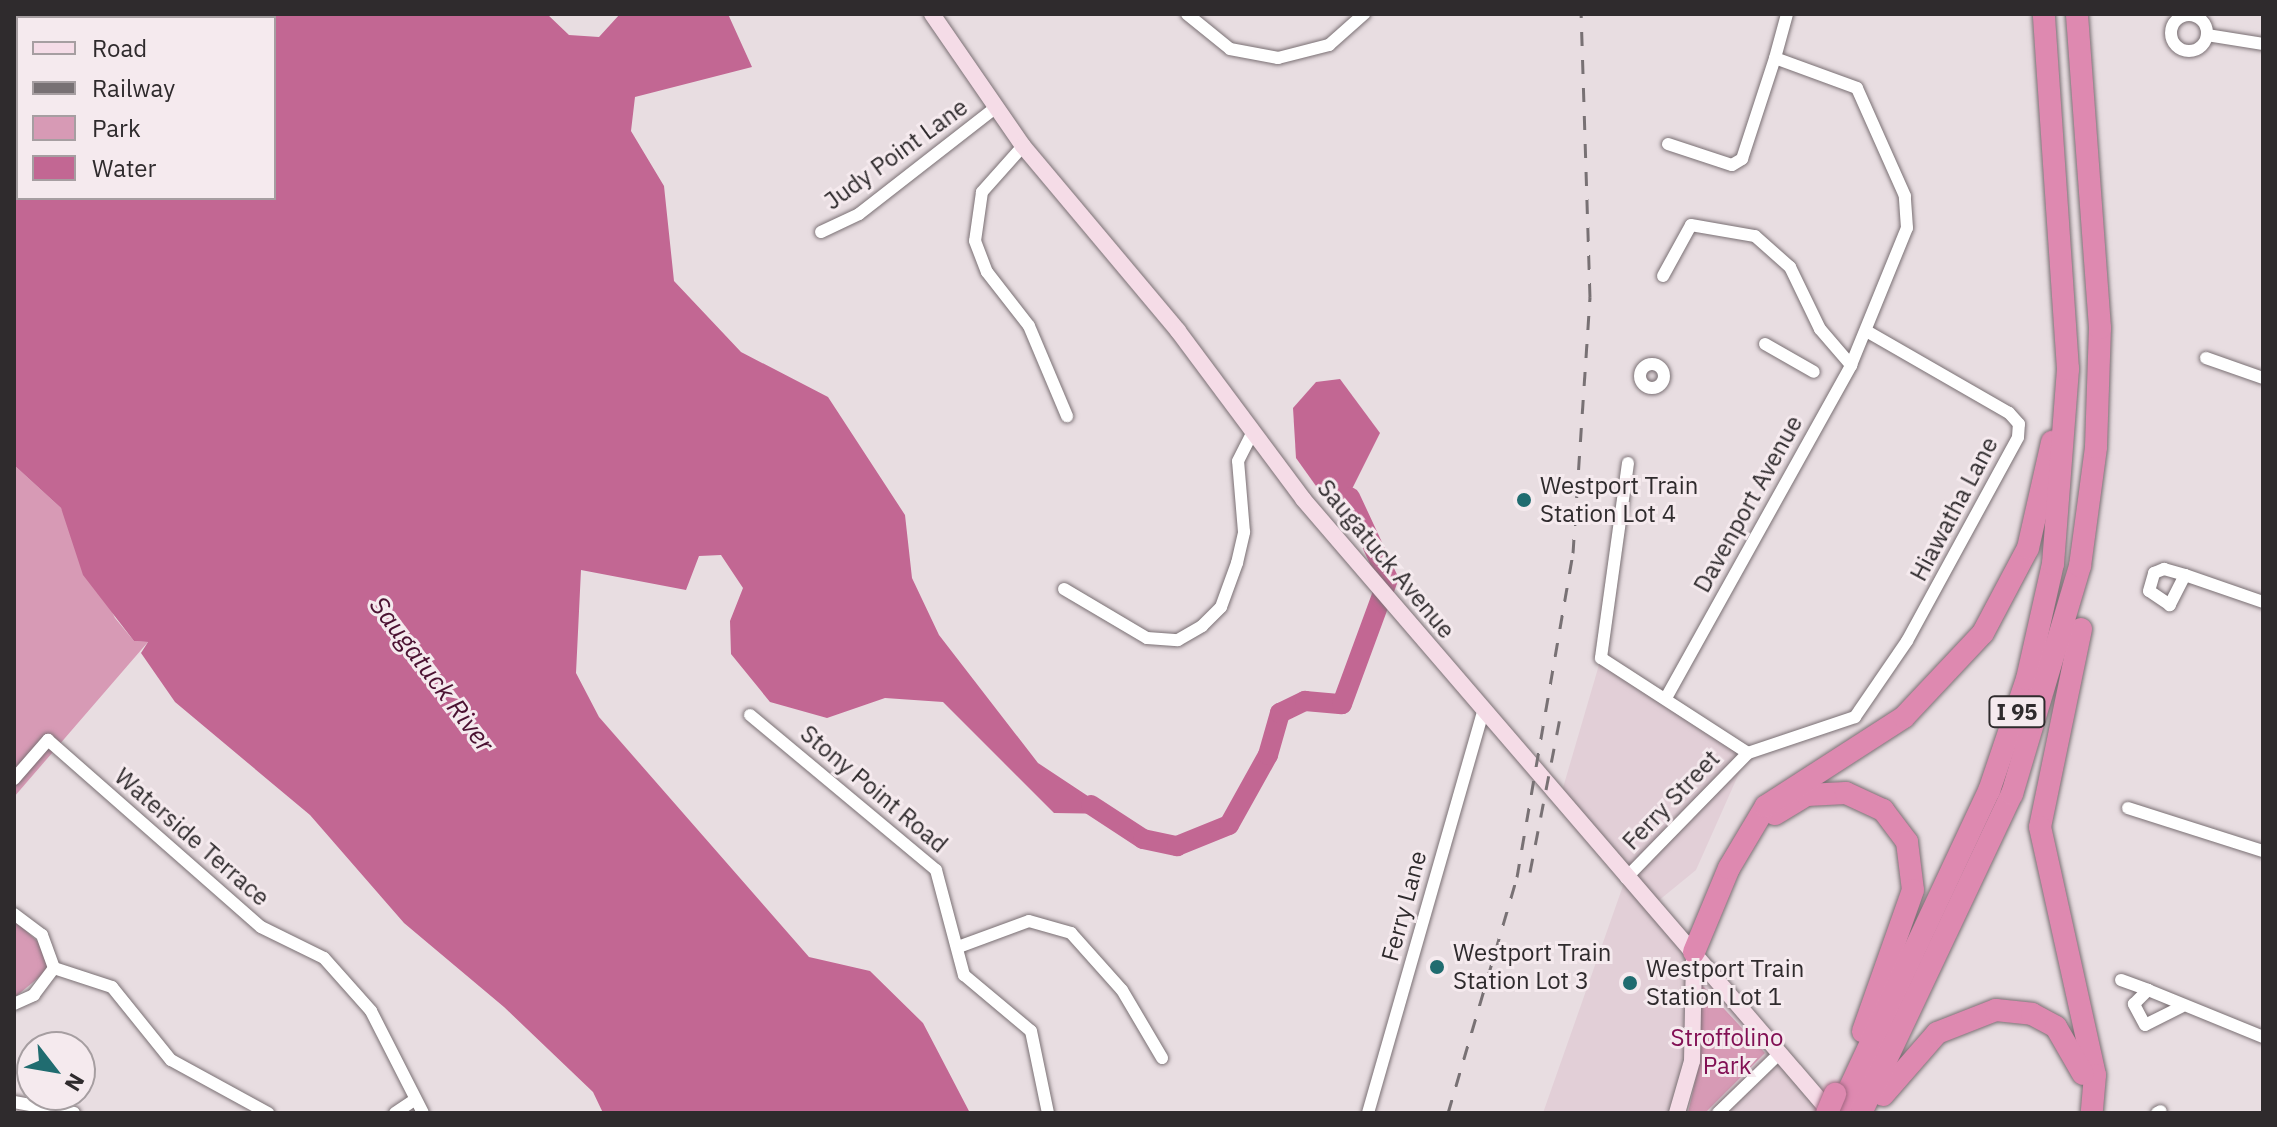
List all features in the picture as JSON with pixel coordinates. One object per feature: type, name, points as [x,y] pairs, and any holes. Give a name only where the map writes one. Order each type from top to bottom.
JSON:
[{"type":"highway","name":"I 95","points":[[1839,1108],[1974,828],[2027,679],[2063,486],[2065,290],[2044,14]]},
{"type":"highway","name":"I 95","points":[[1839,1108],[2026,757],[2073,605],[2096,447],[2100,328],[2077,14]]},
{"type":"highway","points":[[1694,952],[1709,909],[1766,806],[1917,706],[1964,658],[2008,593],[2047,480],[2065,290]]},
{"type":"highway","points":[[2092,1113],[2092,1061],[2040,827],[2092,572],[2096,447]]},
{"type":"highway","points":[[1694,952],[1758,837],[1790,802],[1846,793],[1891,817],[1911,851],[1913,890],[1839,1108]]},
{"type":"highway","points":[[1872,1113],[1900,1069],[1937,1033],[2006,1009],[2040,1017],[2070,1043],[2083,1077],[2080,1113]]},
{"type":"main road","name":"Saugatuck Avenue","points":[[932,14],[1023,146],[1386,598],[1780,1053],[1839,1108]]},
{"type":"main road","points":[[1677,1113],[1692,1061],[1694,952]]},
{"type":"street","points":[[1187,14],[1230,49],[1278,58],[1329,45],[1364,14]]},
{"type":"street","points":[[1668,144],[1732,165],[1742,159],[1787,14]]},
{"type":"street","points":[[2207,35],[2263,44]]},
{"type":"street","points":[[1775,58],[1857,88],[1905,196],[1907,228],[1868,332]]},
{"type":"street","name":"Judy Point Lane","points":[[821,232],[859,214],[995,108]]},
{"type":"street","points":[[1023,146],[982,192],[975,241],[987,272],[1029,326],[1067,416]]},
{"type":"street","points":[[1663,276],[1691,225],[1755,236],[1790,267],[1820,329],[1851,365]]},
{"type":"street","name":"Davenport Avenue","points":[[1666,698],[1868,332]]},
{"type":"street","name":"Hiawatha Lane","points":[[1748,753],[1855,717],[1877,691],[2018,437],[2019,424],[2009,413],[1868,332]]},
{"type":"street","points":[[1765,344],[1814,372]]},
{"type":"street","points":[[2206,358],[2263,378]]},
{"type":"street","points":[[1064,589],[1147,638],[1178,640],[1202,626],[1221,607],[1237,563],[1244,532],[1238,461],[1252,434]]},
{"type":"street","points":[[1628,463],[1601,658],[1748,753]]},
{"type":"street","points":[[2185,575],[2263,602]]},
{"type":"street","name":"Ferry Lane","points":[[1368,1113],[1483,711]]},
{"type":"street","name":"Stony Point Road","points":[[750,715],[936,870],[961,946],[964,975],[1031,1031],[1048,1113]]},
{"type":"street","name":"Waterside Terrace","points":[[14,779],[48,740],[245,915],[324,958],[356,987],[405,1069],[414,1100],[423,1113]]},
{"type":"street","name":"Ferry Street","points":[[1626,878],[1748,753]]},
{"type":"street","points":[[2128,808],[2263,851]]},
{"type":"street","points":[[14,914],[42,935],[54,968]]},
{"type":"street","points":[[961,946],[1029,921],[1071,933],[1122,990],[1162,1058]]},
{"type":"street","points":[[14,1004],[34,995],[54,968]]},
{"type":"street","points":[[54,968],[112,987],[171,1060],[268,1113]]},
{"type":"street","points":[[2121,980],[2181,1007],[2263,1037]]},
{"type":"street","points":[[2148,990],[2134,1004],[2145,1025],[2181,1007]]},
{"type":"street","points":[[1718,1113],[1780,1053]]},
{"type":"street","points":[[395,1113],[414,1100]]},
{"type":"street","points":[[14,1102],[74,1113]]},
{"type":"shaded area","points":[[1601,658],[1748,753],[1696,870],[1652,906],[1831,1113],[1543,1113],[1625,880],[1560,798]]},
{"type":"green space","points":[[14,465],[61,508],[115,618],[134,641],[148,642],[14,797]]},
{"type":"green space","points":[[14,920],[46,949],[49,969],[14,998]]},
{"type":"green space","name":"Stroffolino Park","points":[[1702,985],[1765,1053],[1705,1113],[1688,1113],[1699,1065]]},
{"type":"water","name":"Saugatuck River","points":[[14,14],[547,14],[569,35],[599,37],[620,14],[728,14],[752,67],[635,97],[631,131],[664,186],[674,281],[741,352],[828,397],[905,515],[912,578],[939,635],[1038,763],[1115,814],[1054,813],[943,702],[885,698],[827,718],[770,702],[731,654],[730,621],[743,588],[721,555],[699,556],[686,590],[581,570],[576,673],[599,717],[809,957],[870,971],[923,1023],[970,1113],[603,1113],[593,1092],[504,1007],[404,923],[310,815],[175,702],[141,653],[148,642],[134,641],[83,575],[61,508],[14,465]]},
{"type":"water","points":[[1340,379],[1380,433],[1344,505],[1326,500],[1296,458],[1293,408],[1316,382]]},
{"type":"waterway","points":[[1091,805],[1143,839],[1177,846],[1229,825],[1268,755],[1280,713],[1305,701],[1342,704],[1388,579],[1350,497]]},
{"type":"railway","points":[[1448,1113],[1517,877],[1573,553],[1590,297],[1581,14]]},
{"type":"railway","points":[[1530,872],[1562,707]]},
{"type":"place","name":"Westport Train Station Lot 4","points":[[1524,500]]},
{"type":"place","name":"Westport Train Station Lot 3","points":[[1437,967]]},
{"type":"place","name":"Westport Train Station Lot 1","points":[[1630,983]]}]
